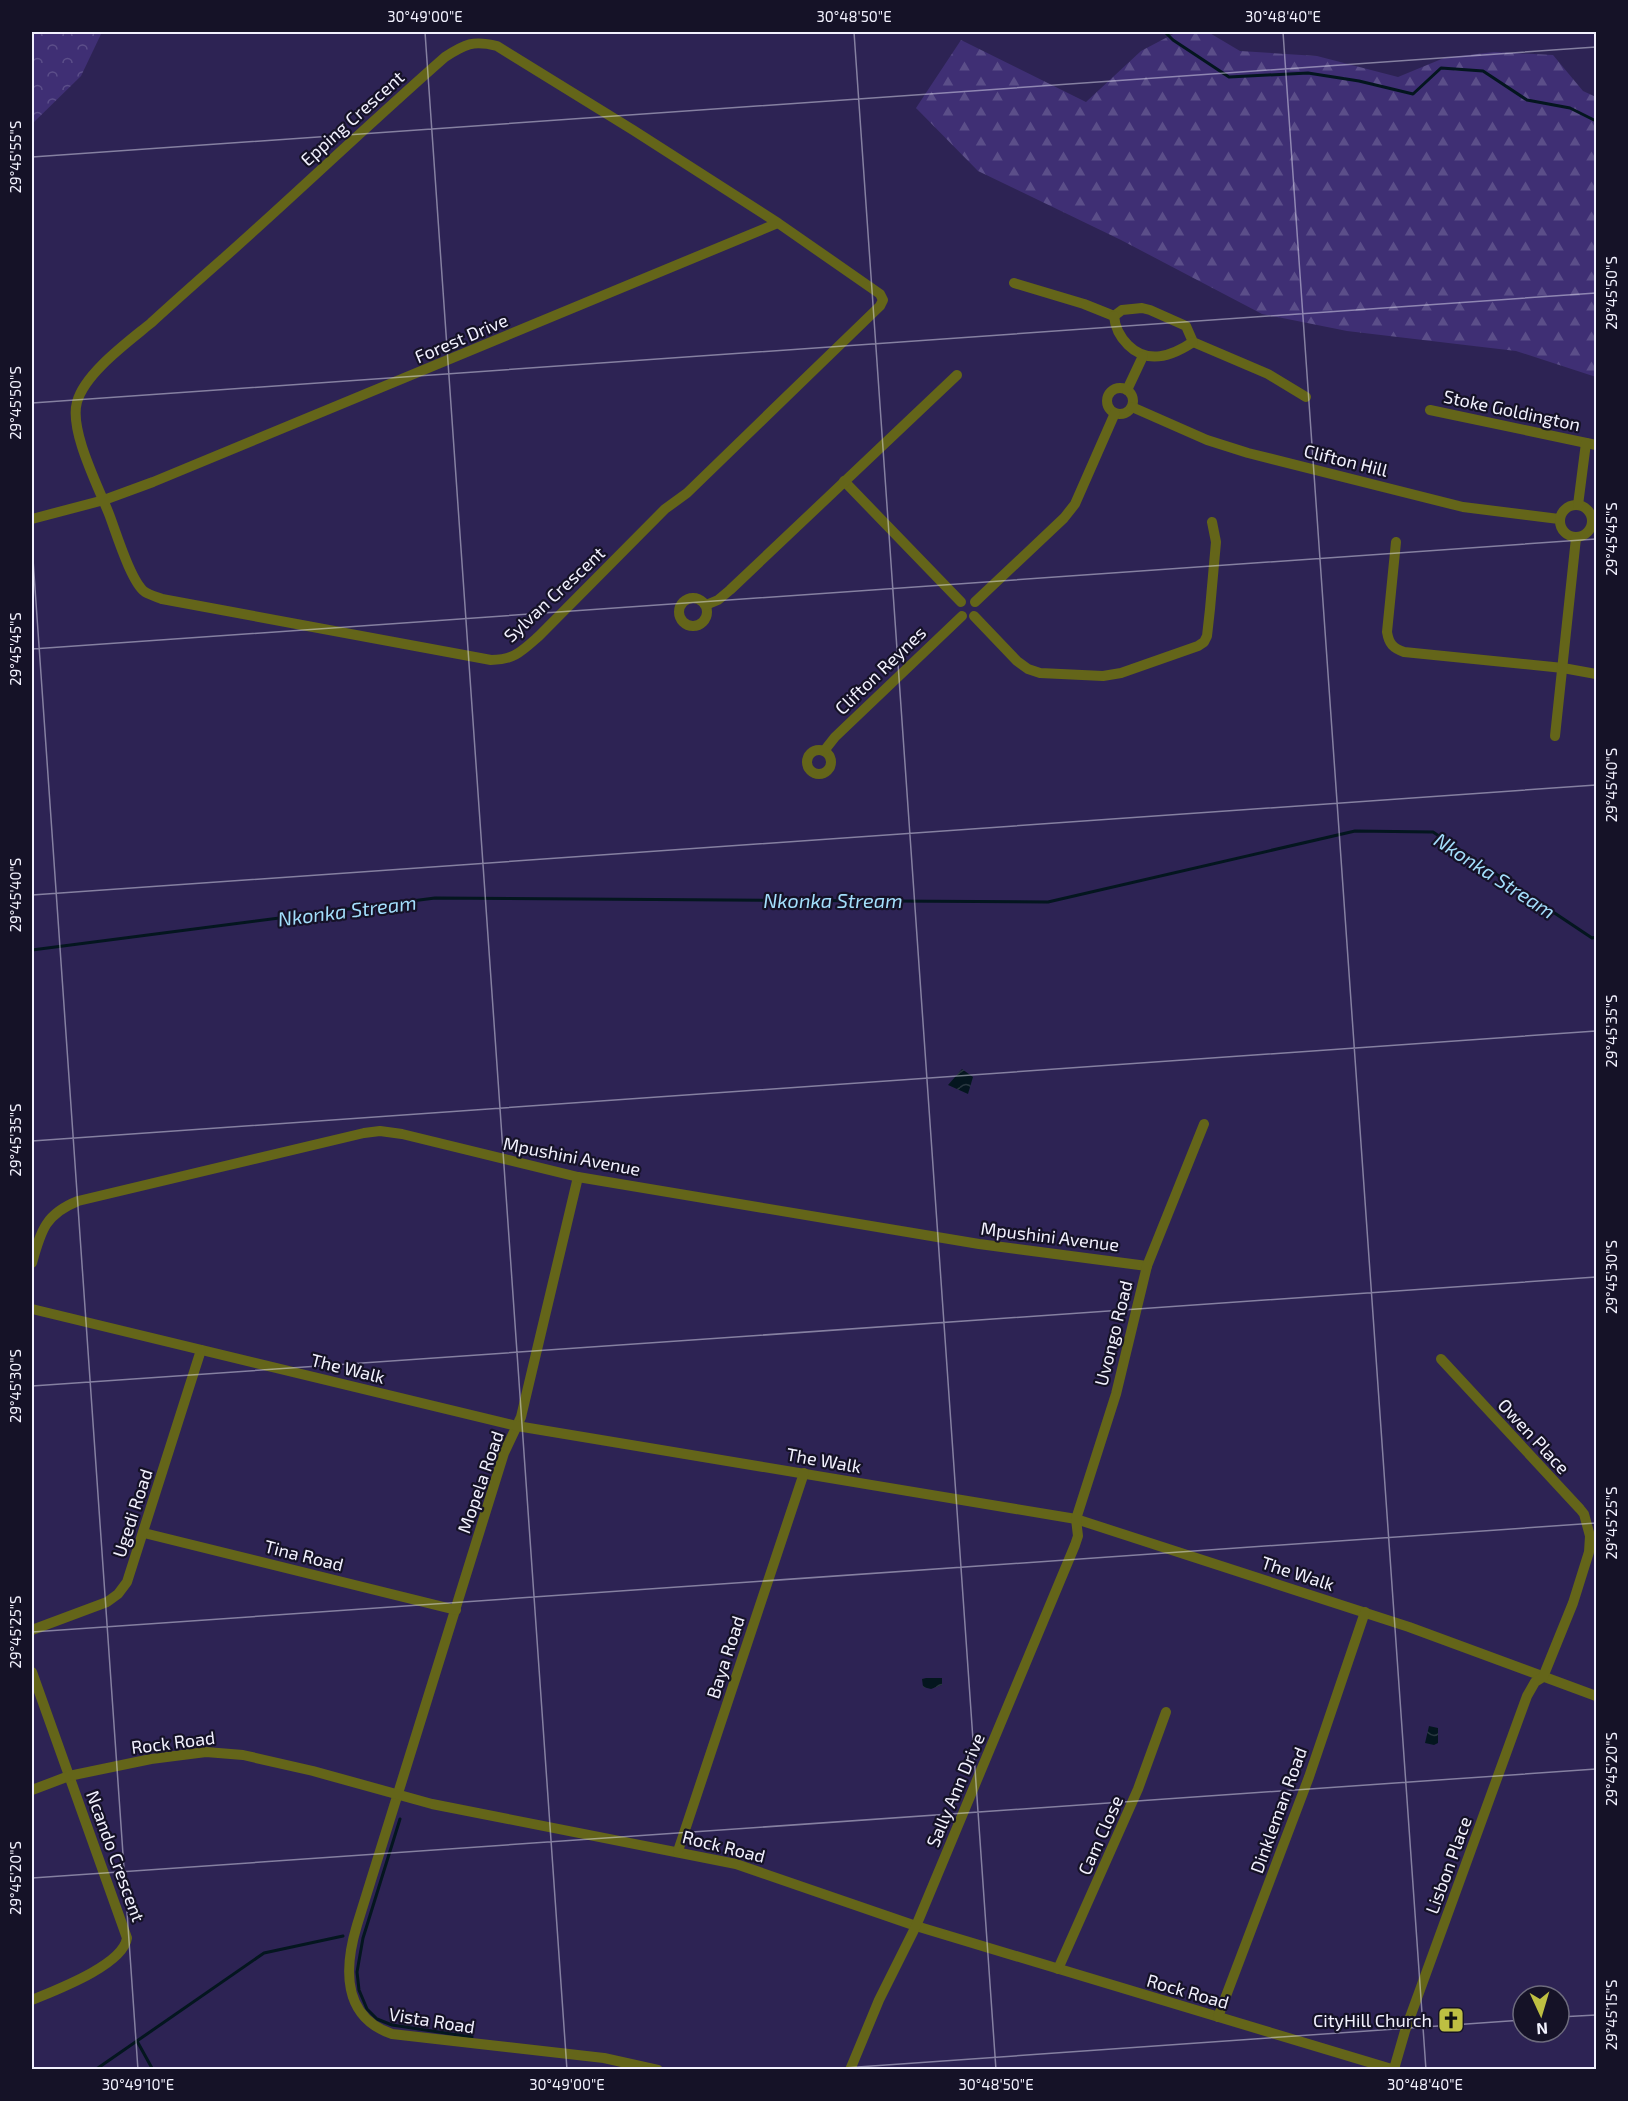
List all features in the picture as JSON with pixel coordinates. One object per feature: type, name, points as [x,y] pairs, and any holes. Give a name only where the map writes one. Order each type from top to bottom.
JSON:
[{"type":"street","points":[[468,32],[472,43],[483,42],[497,46],[778,223]]},
{"type":"street","name":"Epping Crescent","points":[[104,500],[76,427],[77,401],[92,377],[436,64],[462,46],[472,43]]},
{"type":"street","name":"Sylvan Crescent","points":[[104,500],[137,583],[146,592],[162,599],[491,660],[505,660],[518,654],[538,636],[665,509],[687,493],[880,306],[883,300],[880,294],[778,223]]},
{"type":"street","name":"Forest Drive","points":[[32,519],[104,500],[153,483],[778,223]]},
{"type":"street","points":[[1014,283],[1084,304],[1114,316]]},
{"type":"street","points":[[1114,316],[1122,310],[1142,308],[1150,310],[1186,326],[1193,342],[1268,374],[1306,397]]},
{"type":"street","points":[[1114,316],[1115,325],[1120,334],[1136,352],[1143,356],[1156,358],[1166,356],[1178,352],[1193,342]]},
{"type":"street","points":[[1127,390],[1143,356]]},
{"type":"street","points":[[706,605],[718,600],[730,590],[957,375]]},
{"type":"street","points":[[1117,389],[1127,390],[1133,399],[1132,407],[1126,413],[1115,413],[1108,406],[1108,398],[1117,389]]},
{"type":"street","name":"Clifton Hill","points":[[1132,407],[1207,440],[1248,453],[1463,507],[1559,519]]},
{"type":"street","name":"Stoke Goldington","points":[[1430,410],[1591,444],[1578,505]]},
{"type":"street","points":[[975,602],[1064,518],[1075,504],[1115,413]]},
{"type":"street","points":[[844,481],[961,602]]},
{"type":"street","points":[[1578,505],[1583,506],[1591,514],[1594,524],[1587,534],[1571,537],[1562,530],[1559,519],[1564,510],[1578,505]]},
{"type":"street","points":[[974,616],[1017,661],[1028,669],[1040,673],[1103,676],[1121,673],[1198,646],[1207,636],[1216,542],[1212,522]]},
{"type":"street","points":[[1555,736],[1576,537]]},
{"type":"street","points":[[1396,542],[1387,632],[1394,648],[1404,652],[1563,668],[1596,674]]},
{"type":"street","points":[[966,599],[975,602],[977,611],[974,616],[968,618],[962,616],[958,610],[961,602],[966,599]]},
{"type":"street","name":"Clifton Reynes","points":[[824,751],[835,737],[962,616]]},
{"type":"street","name":"Uvongo Road","points":[[1076,1519],[1116,1394],[1147,1266],[1204,1124]]},
{"type":"street","name":"Mpushini Avenue","points":[[32,1263],[43,1227],[63,1207],[243,1161],[380,1131],[402,1134],[578,1177],[980,1244],[1147,1266]]},
{"type":"street","name":"Mopela Road","points":[[398,1794],[504,1453],[521,1417],[578,1177]]},
{"type":"street","name":"The Walk","points":[[32,1309],[517,1426],[1076,1519],[1365,1612],[1596,1696]]},
{"type":"street","name":"Ugedi Road","points":[[32,1630],[93,1609],[118,1594],[127,1582],[201,1350]]},
{"type":"street","name":"Owen Place","points":[[1441,1359],[1571,1497],[1584,1514],[1590,1536],[1589,1552],[1573,1603],[1543,1677]]},
{"type":"street","name":"Baya Road","points":[[678,1851],[804,1473]]},
{"type":"street","name":"Sally Ann Drive","points":[[850,2070],[879,2000],[916,1926],[1075,1545],[1078,1536],[1076,1519]]},
{"type":"street","name":"Tina Road","points":[[144,1533],[456,1610]]},
{"type":"street","name":"Dinkleman Road","points":[[1218,2017],[1309,1778],[1365,1612]]},
{"type":"street","points":[[32,1672],[69,1776]]},
{"type":"street","name":"Lisbon Place","points":[[1394,2069],[1405,2031],[1527,1696],[1535,1682],[1543,1677]]},
{"type":"street","name":"Cam Close","points":[[1058,1969],[1138,1789],[1166,1712]]},
{"type":"street","name":"Rock Road","points":[[32,1790],[69,1776],[151,1759],[222,1752],[243,1755],[313,1771],[432,1804],[678,1851],[754,1869],[916,1926],[1372,2066],[1394,2069]]},
{"type":"street","name":"Ncando Crescent","points":[[32,2000],[58,1990],[109,1962],[120,1954],[127,1942],[124,1926],[69,1776]]},
{"type":"street","name":"Vista Road","points":[[398,1794],[352,1944],[351,1989],[355,2004],[366,2019],[381,2030],[403,2036],[604,2058],[658,2070]]},
{"type":"green space","points":[[32,32],[102,32],[81,76],[32,124]]},
{"type":"green space","points":[[1177,32],[1208,32],[1240,51],[1317,56],[1398,77],[1444,58],[1494,52],[1553,55],[1583,91],[1596,97],[1596,377],[1516,351],[1347,331],[1262,314],[1121,240],[978,171],[916,108],[961,40],[1086,102],[1141,51]]},
{"type":"water","points":[[962,1069],[973,1077],[968,1094],[948,1085]]},
{"type":"water","points":[[942,1678],[942,1685],[931,1689],[923,1687],[922,1679]]},
{"type":"water","points":[[1429,1726],[1438,1728],[1438,1743],[1434,1745],[1425,1743]]},
{"type":"waterway","points":[[1165,32],[1173,40],[1229,77],[1308,73],[1359,81],[1413,94],[1441,68],[1483,71],[1527,100],[1570,108],[1596,121]]},
{"type":"waterway","name":"Nkonka Stream","points":[[32,950],[435,898],[1048,902],[1355,831],[1433,832],[1592,938],[1596,937]]},
{"type":"waterway","points":[[400,1819],[363,1938],[357,1972],[359,1990],[367,2009],[377,2019],[392,2025],[472,2037]]},
{"type":"waterway","points":[[95,2070],[264,1953],[343,1936]]},
{"type":"waterway","points":[[137,2041],[153,2070]]},
{"type":"place","name":"CityHill Church","points":[[1451,2020]]}]
